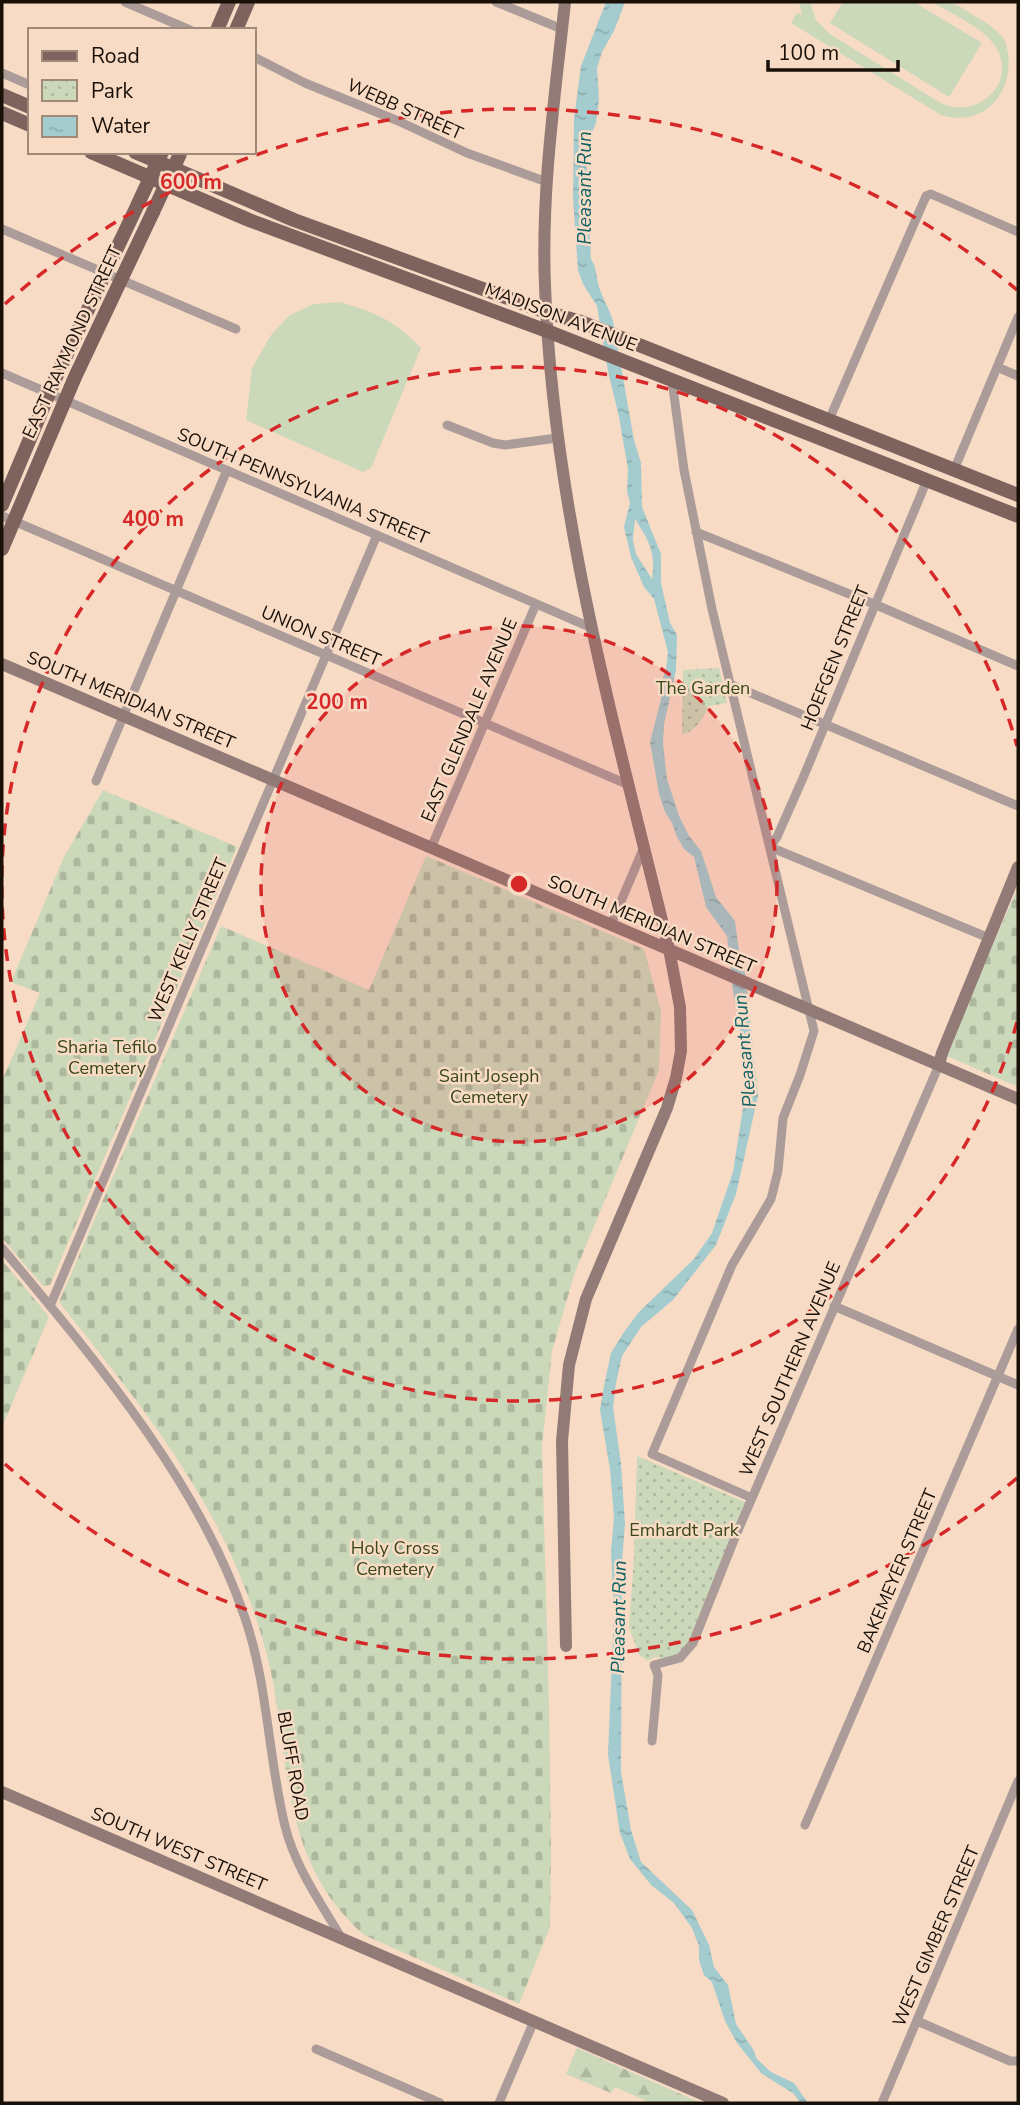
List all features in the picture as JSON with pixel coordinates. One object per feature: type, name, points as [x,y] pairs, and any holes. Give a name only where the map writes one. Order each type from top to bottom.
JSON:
[{"type":"main road","points":[[218,28],[229,2]]},
{"type":"main road","points":[[237,28],[248,2]]},
{"type":"main road","points":[[2,95],[28,106]]},
{"type":"main road","points":[[2,113],[28,124]]},
{"type":"main road","name":"MADISON AVENUE","points":[[96,154],[249,220],[547,331],[1018,516]]},
{"type":"main road","name":"MADISON AVENUE","points":[[140,154],[294,220],[546,312],[581,322],[1018,495]]},
{"type":"main road","name":"EAST RAYMOND STREET","points":[[2,505],[50,393],[161,154]]},
{"type":"main road","name":"EAST RAYMOND STREET","points":[[2,549],[8,518],[181,154]]},
{"type":"street","points":[[125,2],[185,28]]},
{"type":"street","points":[[496,2],[562,29]]},
{"type":"street","points":[[565,2],[547,182],[544,243],[547,331],[557,438],[574,544],[592,628],[669,949],[680,1007],[681,1051],[667,1108],[586,1298],[569,1365],[562,1433],[566,1646]]},
{"type":"street","name":"WEBB STREET","points":[[256,58],[306,83],[459,149],[547,182]]},
{"type":"street","points":[[2,73],[28,84]]},
{"type":"street","points":[[829,420],[928,195],[1018,232]]},
{"type":"street","points":[[2,229],[236,329]]},
{"type":"street","points":[[954,470],[1018,317]]},
{"type":"street","points":[[998,367],[1018,376]]},
{"type":"street","name":"SOUTH PENNSYLVANIA STREET","points":[[2,373],[592,628]]},
{"type":"street","points":[[673,380],[683,462],[696,532],[813,1025],[812,1042],[783,1118],[778,1175],[771,1199],[732,1265],[652,1454],[752,1498]]},
{"type":"street","points":[[447,425],[498,445],[557,438]]},
{"type":"street","points":[[96,781],[227,470]]},
{"type":"street","name":"HOEFGEN STREET","points":[[770,847],[777,837],[927,480]]},
{"type":"street","name":"UNION STREET","points":[[8,518],[629,785]]},
{"type":"street","points":[[696,532],[1018,666]]},
{"type":"street","name":"WEST KELLY STREET","points":[[50,1306],[377,535]]},
{"type":"street","name":"EAST GLENDALE AVENUE","points":[[431,848],[536,604]]},
{"type":"street","name":"SOUTH MERIDIAN STREET","points":[[2,664],[1018,1099]]},
{"type":"street","points":[[732,685],[1018,806]]},
{"type":"street","points":[[611,925],[644,847]]},
{"type":"street","points":[[770,847],[989,938]]},
{"type":"street","points":[[939,1065],[1018,867]]},
{"type":"street","name":"WEST SOUTHERN AVENUE","points":[[652,1741],[658,1675],[654,1665],[680,1658],[693,1643],[752,1498],[939,1065]]},
{"type":"street","name":"BLUFF ROAD","points":[[2,1248],[130,1409],[168,1464],[214,1544],[246,1620],[258,1664],[285,1826],[299,1865],[342,1939]]},
{"type":"street","points":[[834,1306],[1018,1385]]},
{"type":"street","name":"BAKEMEYER STREET","points":[[805,1825],[1018,1329]]},
{"type":"street","name":"WEST GIMBER STREET","points":[[882,2103],[1018,1782]]},
{"type":"street","name":"SOUTH WEST STREET","points":[[2,1792],[342,1939]]},
{"type":"street","points":[[342,1939],[723,2103]]},
{"type":"street","points":[[499,2103],[534,2021]]},
{"type":"street","points":[[917,2021],[1010,2061],[1018,2061]]},
{"type":"street","points":[[316,2049],[440,2103]]},
{"type":"green space","points":[[799,2],[810,2],[816,20],[830,34],[939,102],[953,107],[967,107],[980,103],[998,85],[1002,73],[1001,60],[995,46],[983,33],[932,2],[955,5],[992,27],[1005,41],[1008,74],[1003,88],[996,101],[973,116],[958,118],[941,115],[791,23],[797,13],[802,15]]},
{"type":"green space","points":[[843,2],[914,2],[982,43],[949,97],[830,23]]},
{"type":"green space","points":[[340,302],[384,319],[421,348],[371,468],[363,472],[246,420],[252,368],[271,335],[290,315],[314,304]]},
{"type":"green space","name":"The Garden","points":[[719,668],[727,703],[709,706],[695,728],[682,734],[683,670]]},
{"type":"green space","name":"Sharia Tefilo Cemetery","points":[[103,790],[237,847],[50,1285],[43,1286],[2,1238],[2,1081],[40,993],[11,982],[64,857]]},
{"type":"green space","name":"Holy Cross Cemetery","points":[[426,856],[644,949],[661,1011],[659,1070],[575,1272],[552,1351],[542,1447],[549,1705],[550,1927],[519,2004],[364,1935],[339,1909],[320,1881],[306,1852],[296,1821],[274,1688],[260,1630],[231,1555],[211,1516],[166,1442],[59,1302],[221,926],[369,990]]},
{"type":"green space","points":[[1018,887],[1018,1087],[945,1055]]},
{"type":"green space","points":[[2,1260],[49,1317],[2,1427]]},
{"type":"green space","name":"Emhardt Park","points":[[637,1456],[747,1503],[684,1654],[665,1660],[656,1657],[648,1661],[639,1655],[629,1627]]},
{"type":"green space","points":[[577,2048],[701,2103],[651,2103],[615,2087],[611,2093],[566,2074]]},
{"type":"water","name":"Pleasant Run","points":[[606,2],[625,2],[597,68],[599,100],[596,123],[589,139],[586,179],[591,259],[613,321],[634,440],[641,463],[642,507],[661,554],[661,583],[670,623],[677,635],[676,670],[664,724],[667,779],[679,816],[689,836],[701,851],[716,897],[735,921],[739,951],[744,963],[758,1096],[736,1194],[716,1245],[673,1300],[641,1327],[622,1356],[616,1383],[613,1407],[621,1464],[625,1524],[622,1561],[621,1772],[631,1830],[641,1862],[692,1910],[709,1945],[714,1967],[728,1985],[736,2024],[757,2059],[771,2072],[794,2083],[808,2103],[800,2103],[794,2094],[761,2073],[737,2043],[725,2021],[712,1982],[704,1975],[699,1960],[699,1946],[692,1928],[674,1903],[651,1885],[630,1859],[620,1833],[608,1755],[614,1610],[611,1551],[614,1518],[610,1469],[600,1410],[604,1386],[611,1353],[624,1332],[639,1312],[694,1259],[712,1233],[733,1172],[745,1095],[740,1027],[727,936],[706,907],[694,857],[684,849],[665,812],[650,742],[661,699],[661,684],[668,652],[654,599],[644,587],[631,557],[624,527],[630,503],[627,492],[628,469],[619,417],[597,306],[583,284],[578,270],[573,198],[574,119],[581,66]],"holes":[[[635,519],[652,554],[652,579],[632,548]]]},
{"type":"waterway","name":"Pleasant Run","points":[[631,537],[635,555]]},
{"type":"park label","name":"Saint Joseph Cemetery","points":[[489,1086]]}]
